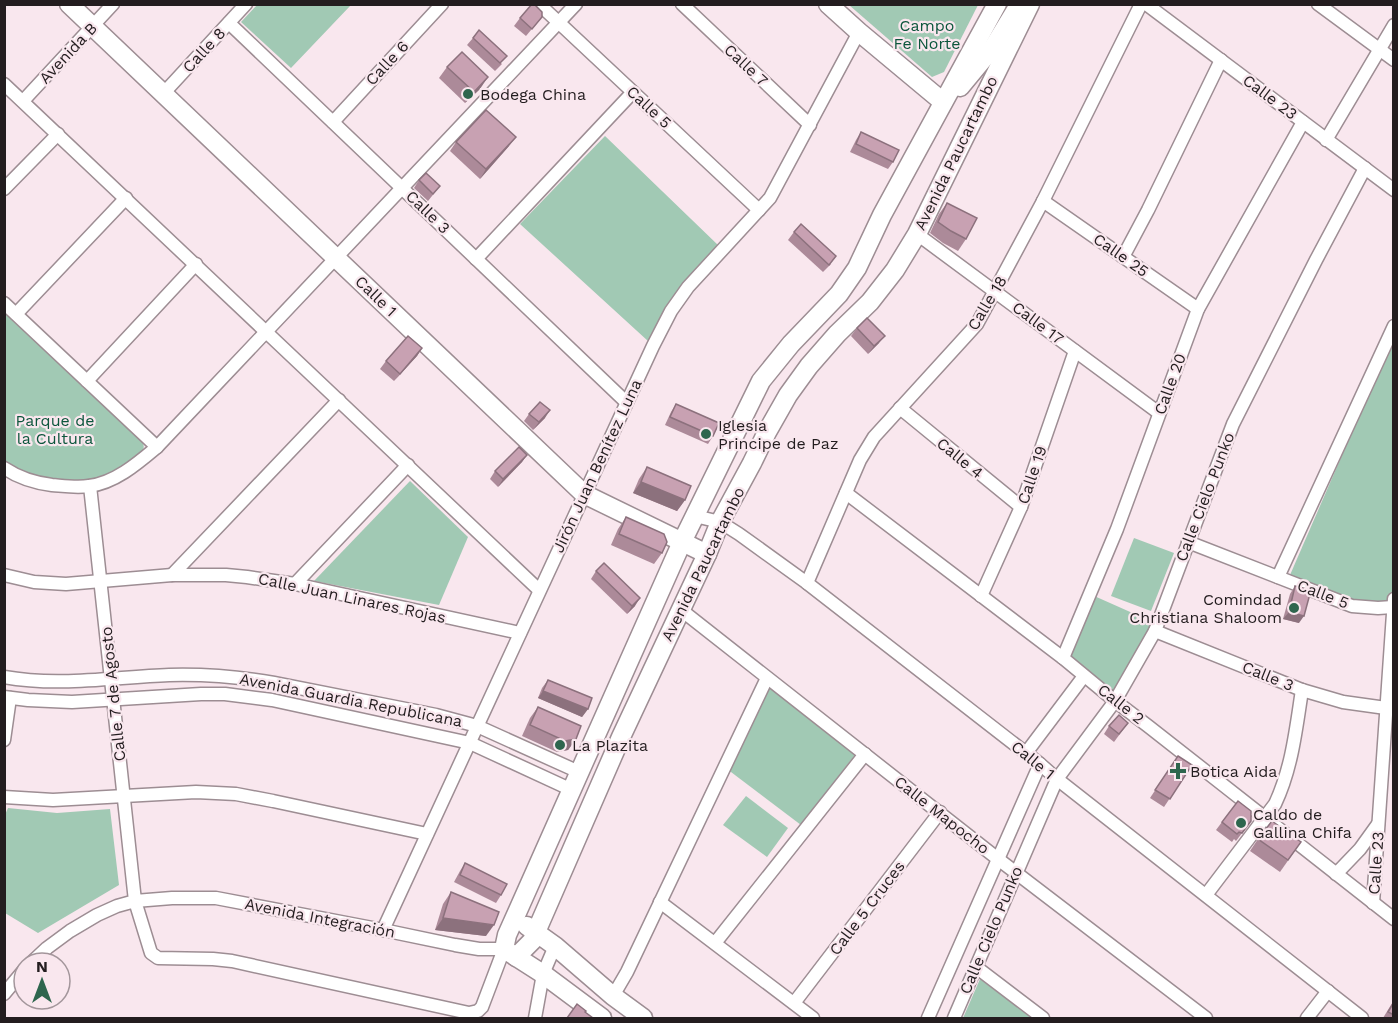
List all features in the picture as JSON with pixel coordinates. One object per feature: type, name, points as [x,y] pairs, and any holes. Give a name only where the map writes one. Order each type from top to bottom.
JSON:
[{"type":"main road","name":"Calle 1","points":[[69,4],[162,95],[584,494],[707,554]]},
{"type":"main road","points":[[828,4],[943,102],[963,85],[994,46],[1019,4]]},
{"type":"main road","name":"Avenida Paucartambo","points":[[997,4],[882,215],[857,268],[838,294],[761,381],[682,543],[512,923],[504,942],[510,953],[532,941],[621,737],[720,522],[767,432],[788,395],[809,366],[837,333],[870,302],[895,270],[917,234],[1030,4]]},
{"type":"main road","points":[[512,923],[527,926],[536,932],[643,1018]]},
{"type":"main road","points":[[510,953],[543,974],[602,1018]]},
{"type":"street","name":"Avenida B","points":[[23,101],[113,4]]},
{"type":"street","name":"Calle 8","points":[[162,95],[246,4]]},
{"type":"street","name":"Calle 6","points":[[333,122],[442,4]]},
{"type":"street","name":"Calle 5","points":[[540,4],[759,210]]},
{"type":"street","points":[[4,468],[20,477],[44,484],[90,486],[111,479],[157,447],[576,4]]},
{"type":"street","name":"Calle 7","points":[[682,4],[810,125]]},
{"type":"street","name":"Calle 18","points":[[807,584],[860,460],[874,437],[977,324],[1043,201],[1141,4]]},
{"type":"street","name":"Calle 23","points":[[1146,4],[1394,190]]},
{"type":"street","points":[[1317,4],[1394,60]]},
{"type":"street","name":"Calle 3","points":[[229,23],[626,402]]},
{"type":"street","points":[[1326,140],[1394,25]]},
{"type":"street","name":"Jirón Juan Benítez Luna","points":[[383,930],[652,346],[671,310],[688,287],[770,198],[859,32]]},
{"type":"street","points":[[1123,257],[1221,60]]},
{"type":"street","points":[[4,84],[539,591]]},
{"type":"street","points":[[476,259],[633,92]]},
{"type":"street","name":"Calle 20","points":[[1063,658],[1117,529],[1198,309],[1303,122]]},
{"type":"street","points":[[4,189],[58,134]]},
{"type":"street","name":"Calle Cielo Punko","points":[[954,1018],[1057,779],[1115,701],[1155,631],[1233,424],[1365,168]]},
{"type":"street","points":[[16,314],[126,198]]},
{"type":"street","name":"Calle 25","points":[[1043,201],[1198,309]]},
{"type":"street","name":"Calle 17","points":[[917,234],[1159,413]]},
{"type":"street","points":[[87,381],[196,264]]},
{"type":"street","points":[[4,303],[157,447]]},
{"type":"street","points":[[1278,577],[1394,326]]},
{"type":"street","name":"Calle 19","points":[[981,596],[1021,507],[1075,351]]},
{"type":"street","points":[[172,575],[339,400]]},
{"type":"street","name":"Calle 4","points":[[900,408],[1021,507]]},
{"type":"street","points":[[295,584],[408,465]]},
{"type":"street","name":"Calle 7 de Agosto","points":[[90,486],[135,902],[151,953],[158,958],[232,961],[469,1013],[478,1011],[482,1007],[510,953]]},
{"type":"street","name":"Calle 2","points":[[846,493],[1063,658],[1394,919]]},
{"type":"street","name":"Calle 1","points":[[695,516],[720,522],[807,584],[1362,1018]]},
{"type":"street","name":"Calle 5","points":[[1188,542],[1352,606],[1393,607]]},
{"type":"street","name":"Calle Juan Linares Rojas","points":[[4,575],[50,584],[172,575],[237,576],[295,584],[520,633]]},
{"type":"street","name":"Calle 23","points":[[1373,903],[1394,598]]},
{"type":"street","name":"Calle Mapocho","points":[[680,609],[998,860],[1206,1018]]},
{"type":"street","name":"Calle 3","points":[[1155,631],[1302,690],[1343,702],[1386,708]]},
{"type":"street","name":"Avenida Guardia Republicana","points":[[4,677],[50,682],[190,675],[249,678],[477,726],[579,772]]},
{"type":"street","points":[[1026,753],[1084,676]]},
{"type":"street","points":[[613,996],[627,972],[767,678]]},
{"type":"street","points":[[1206,895],[1265,818],[1283,789],[1293,752],[1302,690]]},
{"type":"street","name":"Avenida Guardia Republicana","points":[[8,698],[72,702],[201,694],[249,697],[298,705],[470,743],[572,790]]},
{"type":"street","points":[[4,740],[8,698]]},
{"type":"street","points":[[715,943],[865,754]]},
{"type":"street","name":"Calle Cielo Punko","points":[[928,1018],[1040,764]]},
{"type":"street","points":[[4,797],[54,800],[196,792],[236,794],[427,834]]},
{"type":"street","name":"Calle 5 Cruces","points":[[794,1003],[940,812]]},
{"type":"street","name":"Calle 23","points":[[1336,874],[1360,849],[1378,824]]},
{"type":"street","name":"Avenida Integración","points":[[45,951],[97,915],[117,906],[172,898],[216,898],[467,947],[510,953]]},
{"type":"street","points":[[660,902],[813,1018]]},
{"type":"street","points":[[535,1018],[543,974],[555,946]]},
{"type":"street","points":[[976,968],[1043,1018]]},
{"type":"street","points":[[1308,1018],[1328,992]]},
{"type":"green space","points":[[257,5],[351,5],[291,68],[241,22]]},
{"type":"green space","name":"Campo Fe Norte","points":[[849,5],[978,5],[944,72],[932,77]]},
{"type":"green space","points":[[605,136],[719,246],[663,316],[648,341],[520,224]]},
{"type":"green space","name":"Parque de la Cultura","points":[[4,311],[141,441],[144,447],[142,453],[104,477],[75,482],[36,477],[5,462]]},
{"type":"green space","points":[[1389,347],[1393,347],[1393,603],[1352,601],[1290,575]]},
{"type":"green space","points":[[410,481],[468,537],[439,605],[314,581]]},
{"type":"green space","points":[[1134,538],[1174,553],[1151,611],[1111,596]]},
{"type":"green space","points":[[1092,595],[1155,623],[1119,697],[1067,658]]},
{"type":"green space","points":[[768,686],[855,755],[801,825],[727,769]]},
{"type":"green space","points":[[746,796],[788,828],[767,857],[723,825]]},
{"type":"green space","points":[[8,808],[57,813],[110,809],[119,885],[38,933],[5,913],[4,817]]},
{"type":"green space","points":[[980,979],[1032,1018],[963,1018]]},
{"type":"building","points":[[532,4],[542,12],[542,17],[532,29],[520,18]]},
{"type":"building","points":[[479,30],[507,56],[500,63],[473,38]]},
{"type":"building","points":[[462,52],[488,77],[474,92],[447,67]]},
{"type":"building","points":[[486,110],[516,137],[486,169],[456,142]]},
{"type":"building","points":[[861,132],[899,150],[893,162],[856,144]]},
{"type":"building","points":[[426,173],[440,186],[433,194],[419,180]]},
{"type":"building","points":[[947,203],[977,218],[966,239],[938,222]]},
{"type":"building","points":[[801,224],[836,256],[829,265],[794,232]]},
{"type":"building","points":[[867,318],[885,336],[874,346],[857,328]]},
{"type":"building","points":[[408,336],[422,348],[400,374],[386,361]]},
{"type":"building","points":[[540,402],[550,410],[539,422],[529,414]]},
{"type":"building","points":[[676,404],[719,423],[713,436],[670,417]]},
{"type":"building","points":[[519,447],[527,455],[503,479],[495,471]]},
{"type":"building","points":[[647,467],[691,486],[685,500],[641,482]]},
{"type":"building","points":[[626,517],[664,534],[667,542],[662,553],[619,534]]},
{"type":"building","points":[[604,563],[640,598],[632,606],[596,571]]},
{"type":"building","points":[[1295,586],[1311,590],[1304,616],[1289,612]]},
{"type":"building","points":[[548,680],[592,698],[588,709],[543,691]]},
{"type":"building","points":[[538,707],[581,726],[576,739],[565,741],[530,725]]},
{"type":"building","points":[[1119,715],[1128,723],[1119,734],[1109,726]]},
{"type":"building","points":[[1178,756],[1192,765],[1170,799],[1155,790]]},
{"type":"building","points":[[1238,801],[1251,811],[1251,821],[1242,833],[1237,834],[1222,822]]},
{"type":"building","points":[[1272,821],[1301,842],[1288,860],[1258,839]]},
{"type":"building","points":[[465,863],[507,884],[501,895],[460,875]]},
{"type":"building","points":[[451,892],[499,912],[494,925],[443,918]]},
{"type":"building","points":[[1394,1002],[1394,1015],[1388,1012]]},
{"type":"building","points":[[577,1004],[585,1012],[593,1018],[567,1018]]},
{"type":"place","name":"Bodega China","points":[[468,94]]},
{"type":"place","name":"Iglesia Principe de Paz","points":[[706,434]]},
{"type":"place","name":"Comindad Christiana Shaloom","points":[[1294,608]]},
{"type":"place","name":"La Plazita","points":[[560,745]]},
{"type":"place","name":"Botica Aida","points":[[1178,771]]},
{"type":"place","name":"Caldo de Gallina Chifa","points":[[1241,823]]}]
